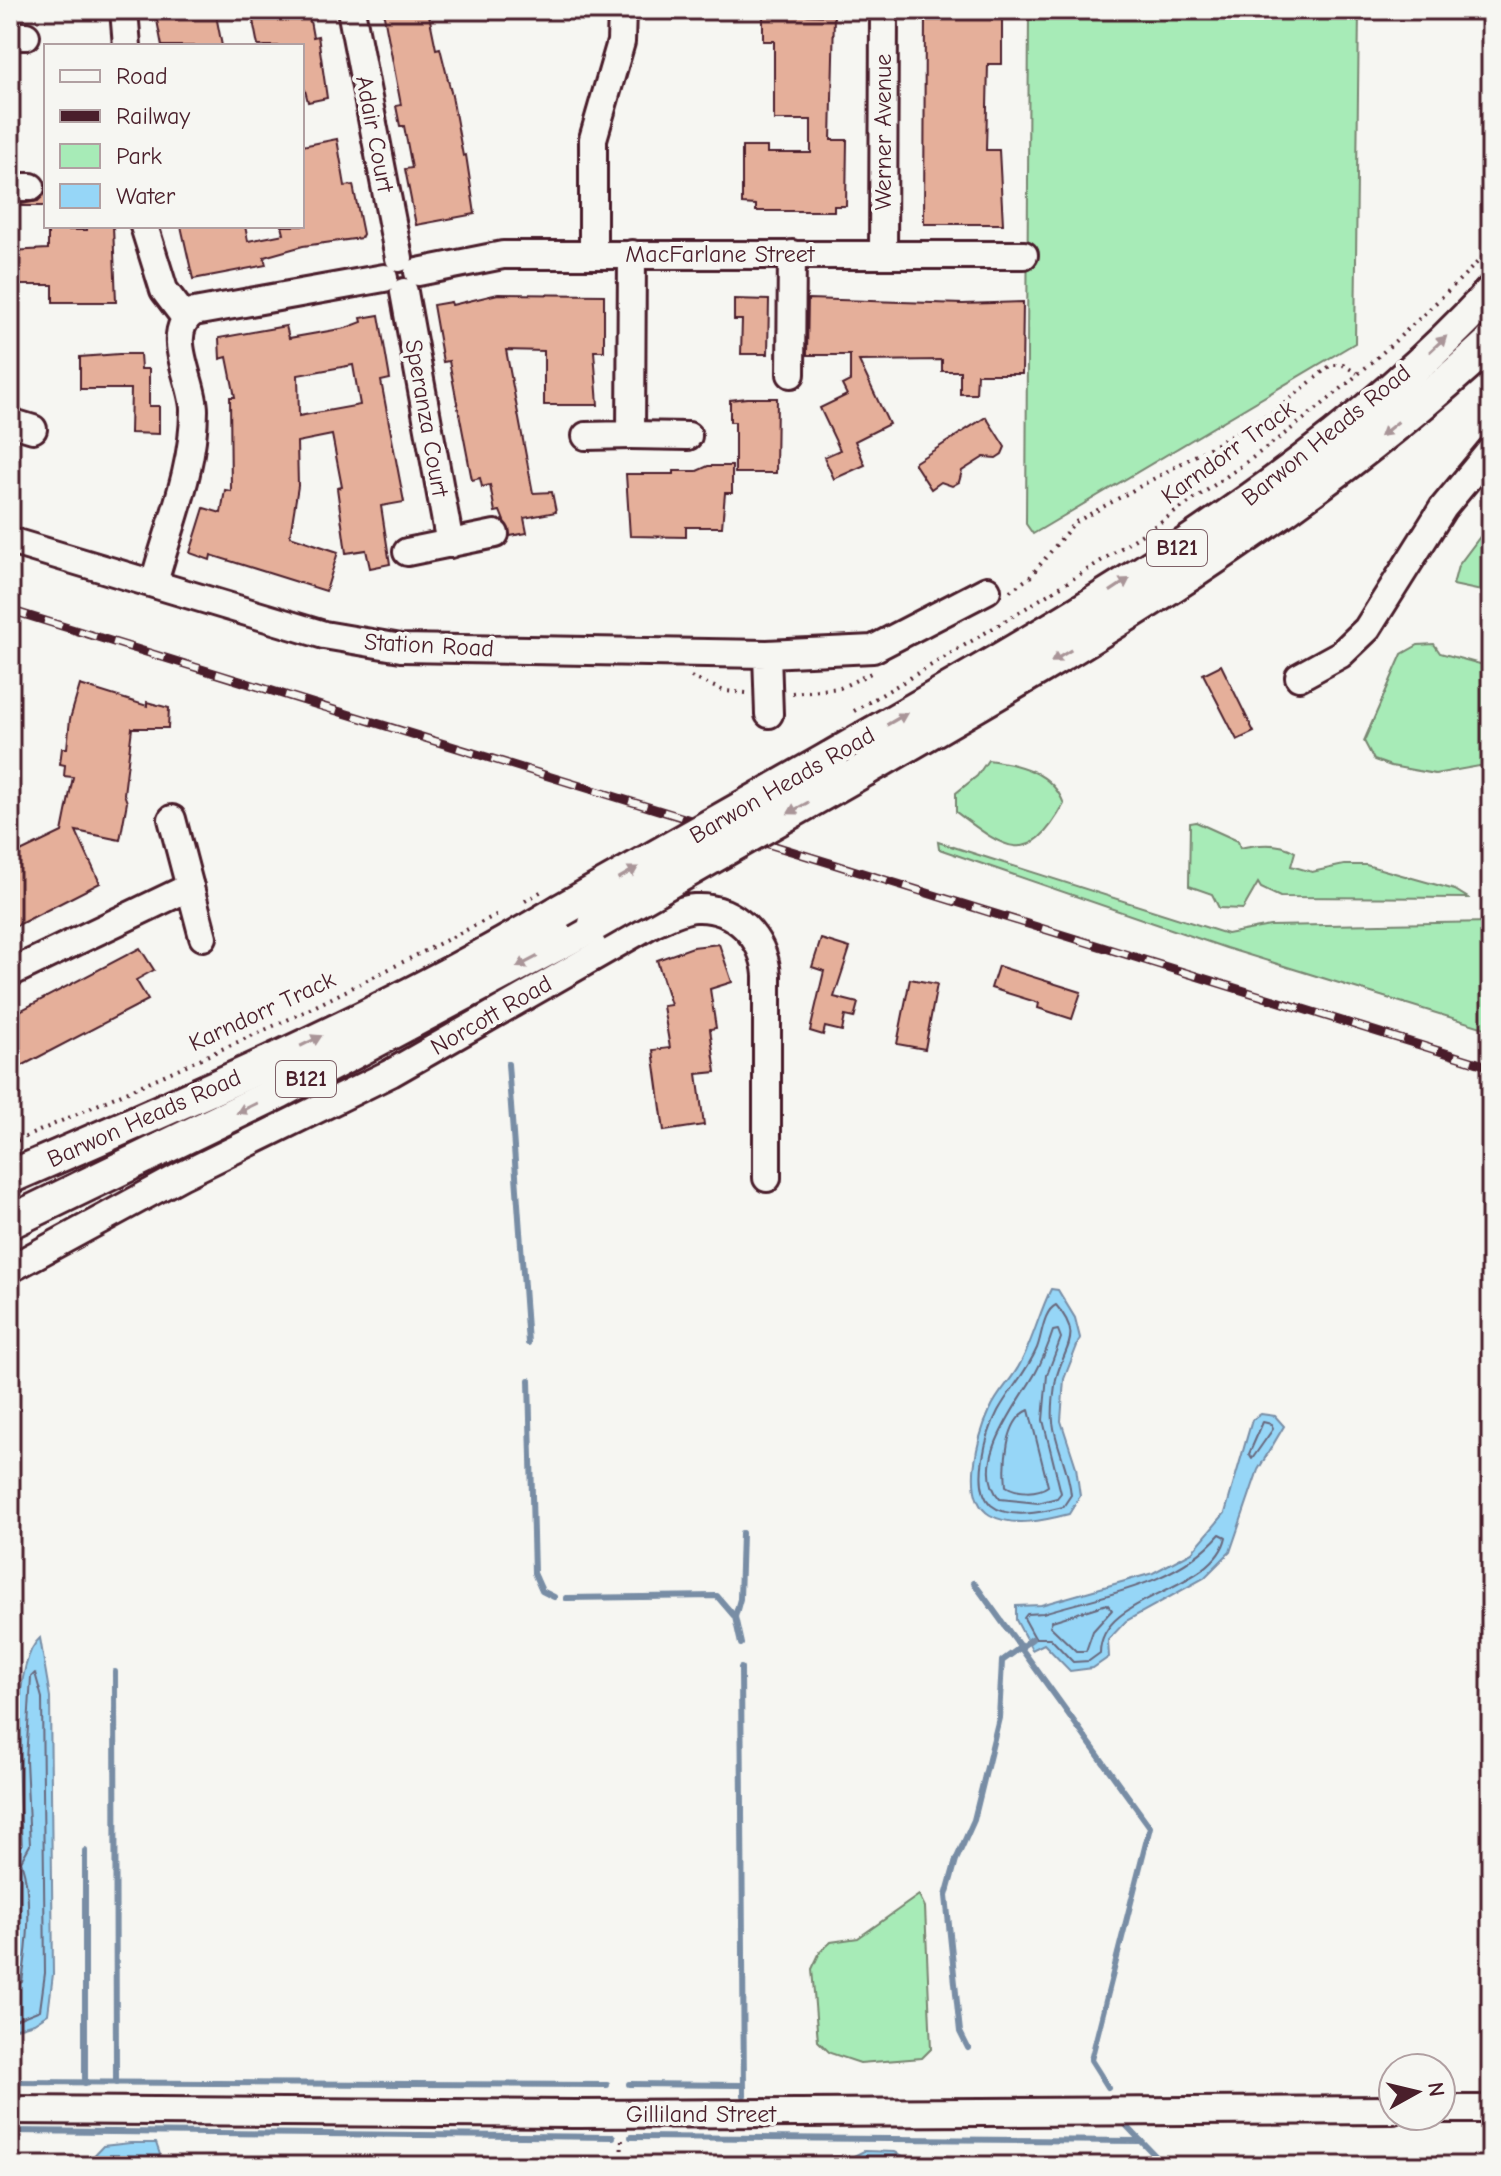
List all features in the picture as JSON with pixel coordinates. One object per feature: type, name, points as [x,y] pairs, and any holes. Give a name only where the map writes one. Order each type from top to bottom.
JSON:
[{"type":"main road","name":"Barwon Heads Road","points":[[10,1177],[271,1061],[408,994],[830,758],[1109,592],[1251,497],[1390,387],[1491,292]]},
{"type":"main road","name":"Barwon Heads Road","points":[[10,1222],[334,1064],[595,924],[1081,644],[1212,561],[1366,448],[1491,342]]},
{"type":"street","points":[[124,10],[127,44]]},
{"type":"street","name":"Adair Court","points":[[351,10],[401,275]]},
{"type":"street","points":[[593,254],[593,139],[621,42],[622,10]]},
{"type":"street","name":"Werner Avenue","points":[[883,254],[884,10]]},
{"type":"street","points":[[145,228],[164,290],[186,319],[180,336],[193,391],[191,452],[154,583]]},
{"type":"street","points":[[631,435],[632,254]]},
{"type":"street","points":[[791,374],[792,254]]},
{"type":"street","name":"MacFarlane Street","points":[[186,319],[194,312],[503,255],[1024,255]]},
{"type":"street","name":"Speranza Court","points":[[401,275],[450,544]]},
{"type":"street","points":[[586,436],[688,436]]},
{"type":"street","points":[[1299,677],[1341,654],[1367,629],[1449,499],[1491,450]]},
{"type":"street","points":[[407,552],[495,534]]},
{"type":"street","name":"Station Road","points":[[10,541],[324,635],[381,646],[767,654],[859,652],[880,647],[997,592]]},
{"type":"street","points":[[767,654],[769,704]]},
{"type":"street","points":[[172,819],[203,937]]},
{"type":"street","points":[[10,973],[190,887]]},
{"type":"street","name":"Norcott Road","points":[[10,1269],[181,1176],[391,1073],[643,928],[682,911],[700,908],[731,916],[747,928],[763,954],[767,975],[767,1178]]},
{"type":"street","points":[[1457,2109],[1491,2109]]},
{"type":"street","name":"Gilliland Street","points":[[10,2110],[622,2114],[1377,2110]]},
{"type":"path","name":"Karndorr Track","points":[[849,714],[1014,617],[1177,512],[1285,434],[1357,373],[1491,249]]},
{"type":"path","points":[[997,592],[1030,577],[1074,523],[1274,412],[1331,365],[1343,365],[1357,373]]},
{"type":"path","points":[[769,704],[830,690],[875,671]]},
{"type":"path","name":"Karndorr Track","points":[[10,1144],[285,1021],[525,901]]},
{"type":"path","points":[[621,2166],[622,2114]]},
{"type":"green space","points":[[1029,10],[1359,10],[1355,343],[1033,534],[1026,524]]},
{"type":"green space","points":[[1491,522],[1491,593],[1453,585],[1458,566]]},
{"type":"green space","points":[[1434,644],[1440,653],[1491,667],[1491,764],[1435,774],[1374,760],[1364,741],[1402,654],[1418,645]]},
{"type":"green space","points":[[988,760],[1023,767],[1043,777],[1059,793],[1064,804],[1039,838],[1028,845],[1003,843],[956,812],[956,793],[977,776]]},
{"type":"green space","points":[[1196,822],[1238,841],[1240,848],[1269,845],[1289,849],[1295,852],[1291,866],[1312,872],[1344,865],[1366,865],[1455,890],[1468,898],[1280,897],[1261,888],[1258,883],[1243,909],[1219,908],[1212,894],[1189,886],[1190,823]]},
{"type":"green space","points":[[938,842],[1227,934],[1270,926],[1491,922],[1491,1030],[1226,948],[939,849]]},
{"type":"green space","points":[[919,1895],[925,1907],[931,2049],[922,2058],[860,2063],[830,2053],[818,2041],[812,1969],[820,1952],[831,1942],[858,1938]]},
{"type":"water","points":[[1051,1289],[1058,1290],[1075,1318],[1080,1338],[1064,1379],[1061,1421],[1076,1467],[1080,1496],[1069,1514],[1019,1522],[999,1519],[981,1506],[976,1494],[977,1449],[990,1410],[1020,1364]]},
{"type":"water","points":[[1261,1414],[1275,1416],[1284,1426],[1258,1470],[1230,1552],[1204,1578],[1126,1621],[1108,1640],[1109,1657],[1093,1668],[1070,1671],[1044,1644],[1032,1650],[1016,1620],[1016,1606],[1041,1605],[1153,1573],[1192,1552],[1225,1513],[1252,1420]]},
{"type":"water","points":[[40,1638],[50,1697],[53,1974],[48,2014],[34,2023],[10,2030],[10,1984],[15,1979],[19,1938],[17,1883],[10,1858],[22,1845],[18,1767],[20,1704],[23,1676],[30,1653]]},
{"type":"water","points":[[156,2143],[164,2166],[84,2166],[103,2146]]},
{"type":"water","points":[[864,2151],[895,2152],[911,2160],[912,2166],[852,2166],[854,2156]]},
{"type":"building","points":[[155,10],[215,10],[222,44],[162,44]]},
{"type":"building","points":[[251,10],[308,10],[313,37],[318,36],[327,98],[308,102],[304,90],[304,44],[258,44]]},
{"type":"building","points":[[383,10],[428,10],[436,49],[440,48],[452,96],[463,156],[466,155],[475,214],[416,225],[405,169],[412,168],[404,126],[400,126],[396,106],[401,105]]},
{"type":"building","points":[[925,10],[1002,10],[1002,64],[988,64],[986,150],[999,150],[1003,224],[924,224]]},
{"type":"building","points":[[763,14],[834,16],[831,140],[847,140],[846,206],[834,206],[834,211],[756,211],[756,205],[742,204],[742,147],[767,147],[767,153],[811,153],[811,120],[774,120],[774,41],[763,41]]},
{"type":"building","points":[[337,139],[345,186],[353,185],[363,234],[361,238],[303,246],[264,257],[266,265],[193,279],[181,228],[245,228],[248,241],[284,234],[282,228],[304,228],[304,146]]},
{"type":"building","points":[[44,194],[44,206],[10,206],[38,201]]},
{"type":"building","points":[[113,228],[116,302],[53,302],[53,285],[10,285],[10,251],[48,249],[48,230]]},
{"type":"building","points":[[498,294],[604,295],[604,351],[594,351],[598,405],[544,405],[544,351],[506,350],[533,493],[552,492],[556,512],[524,518],[527,533],[510,536],[500,511],[495,512],[490,485],[482,487],[480,478],[472,480],[449,361],[443,362],[433,305],[451,302],[452,305]]},
{"type":"building","points":[[734,299],[769,300],[768,354],[741,354],[742,320],[734,320]]},
{"type":"building","points":[[808,299],[963,304],[1023,302],[1022,374],[977,374],[976,394],[960,394],[960,371],[942,371],[942,360],[859,361],[889,424],[855,441],[865,465],[834,479],[824,457],[840,450],[820,408],[847,395],[842,385],[850,381],[850,355],[807,355]]},
{"type":"building","points":[[379,315],[390,379],[381,381],[404,502],[381,506],[390,564],[370,568],[366,550],[346,553],[337,488],[342,487],[332,435],[297,442],[298,486],[290,536],[338,552],[326,591],[211,555],[210,560],[190,553],[204,508],[221,513],[225,490],[231,491],[230,397],[235,397],[227,357],[220,359],[219,338],[286,326],[289,338],[346,328],[362,322],[361,318]],"holes":[[[353,365],[360,405],[299,416],[298,375]]]},
{"type":"building","points":[[140,354],[141,369],[149,369],[149,406],[159,406],[159,434],[130,433],[131,389],[80,389],[80,357]]},
{"type":"building","points":[[777,398],[776,473],[735,473],[735,422],[730,422],[730,400]]},
{"type":"building","points":[[986,417],[1005,447],[1002,454],[996,458],[984,457],[962,471],[959,482],[952,486],[941,482],[931,489],[914,463]]},
{"type":"building","points":[[708,466],[732,466],[732,493],[725,493],[722,527],[686,527],[686,537],[630,536],[626,474],[674,474],[674,471],[697,471]]},
{"type":"building","points":[[1221,665],[1254,732],[1237,740],[1203,674]]},
{"type":"building","points":[[80,685],[147,706],[147,702],[169,708],[168,728],[132,728],[124,794],[127,802],[120,840],[76,831],[100,883],[10,929],[10,857],[62,832],[73,777],[64,776],[65,765],[60,764],[62,748],[67,748],[70,719]]},
{"type":"building","points":[[821,939],[850,948],[834,997],[858,1003],[854,1018],[845,1016],[842,1031],[825,1027],[823,1035],[810,1031],[824,971],[812,967]]},
{"type":"building","points":[[719,944],[732,982],[710,989],[716,1028],[710,1029],[716,1072],[697,1074],[704,1125],[664,1131],[653,1050],[670,1048],[663,1006],[671,1005],[657,960],[693,947]]},
{"type":"building","points":[[140,948],[154,970],[136,980],[148,1000],[10,1072],[10,1016]]},
{"type":"building","points":[[998,966],[1081,992],[1072,1019],[1038,1008],[1039,1003],[991,988]]},
{"type":"building","points":[[910,979],[937,984],[925,1049],[897,1044]]},
{"type":"waterway","points":[[508,1064],[528,1343]]},
{"type":"waterway","points":[[529,1380],[534,1573],[542,1591],[554,1597]]},
{"type":"waterway","points":[[735,1617],[740,1599],[742,1533]]},
{"type":"waterway","points":[[974,1583],[1150,1827],[1091,2060],[1108,2087]]},
{"type":"waterway","points":[[566,1598],[717,1596],[735,1617],[741,1644]]},
{"type":"waterway","points":[[968,2048],[960,2032],[946,1896],[956,1860],[974,1820],[999,1718],[1002,1661],[1032,1639]]},
{"type":"waterway","points":[[741,1668],[744,2095]]},
{"type":"waterway","points":[[115,1672],[116,2083]]},
{"type":"waterway","points":[[85,1851],[85,2083]]},
{"type":"waterway","points":[[10,2082],[607,2085]]},
{"type":"waterway","points":[[629,2084],[742,2085]]},
{"type":"waterway","points":[[1122,2121],[1165,2166]]},
{"type":"waterway","points":[[10,2131],[613,2137]]},
{"type":"waterway","points":[[631,2137],[1141,2141]]},
{"type":"railway","points":[[10,610],[1491,1067]]}]
